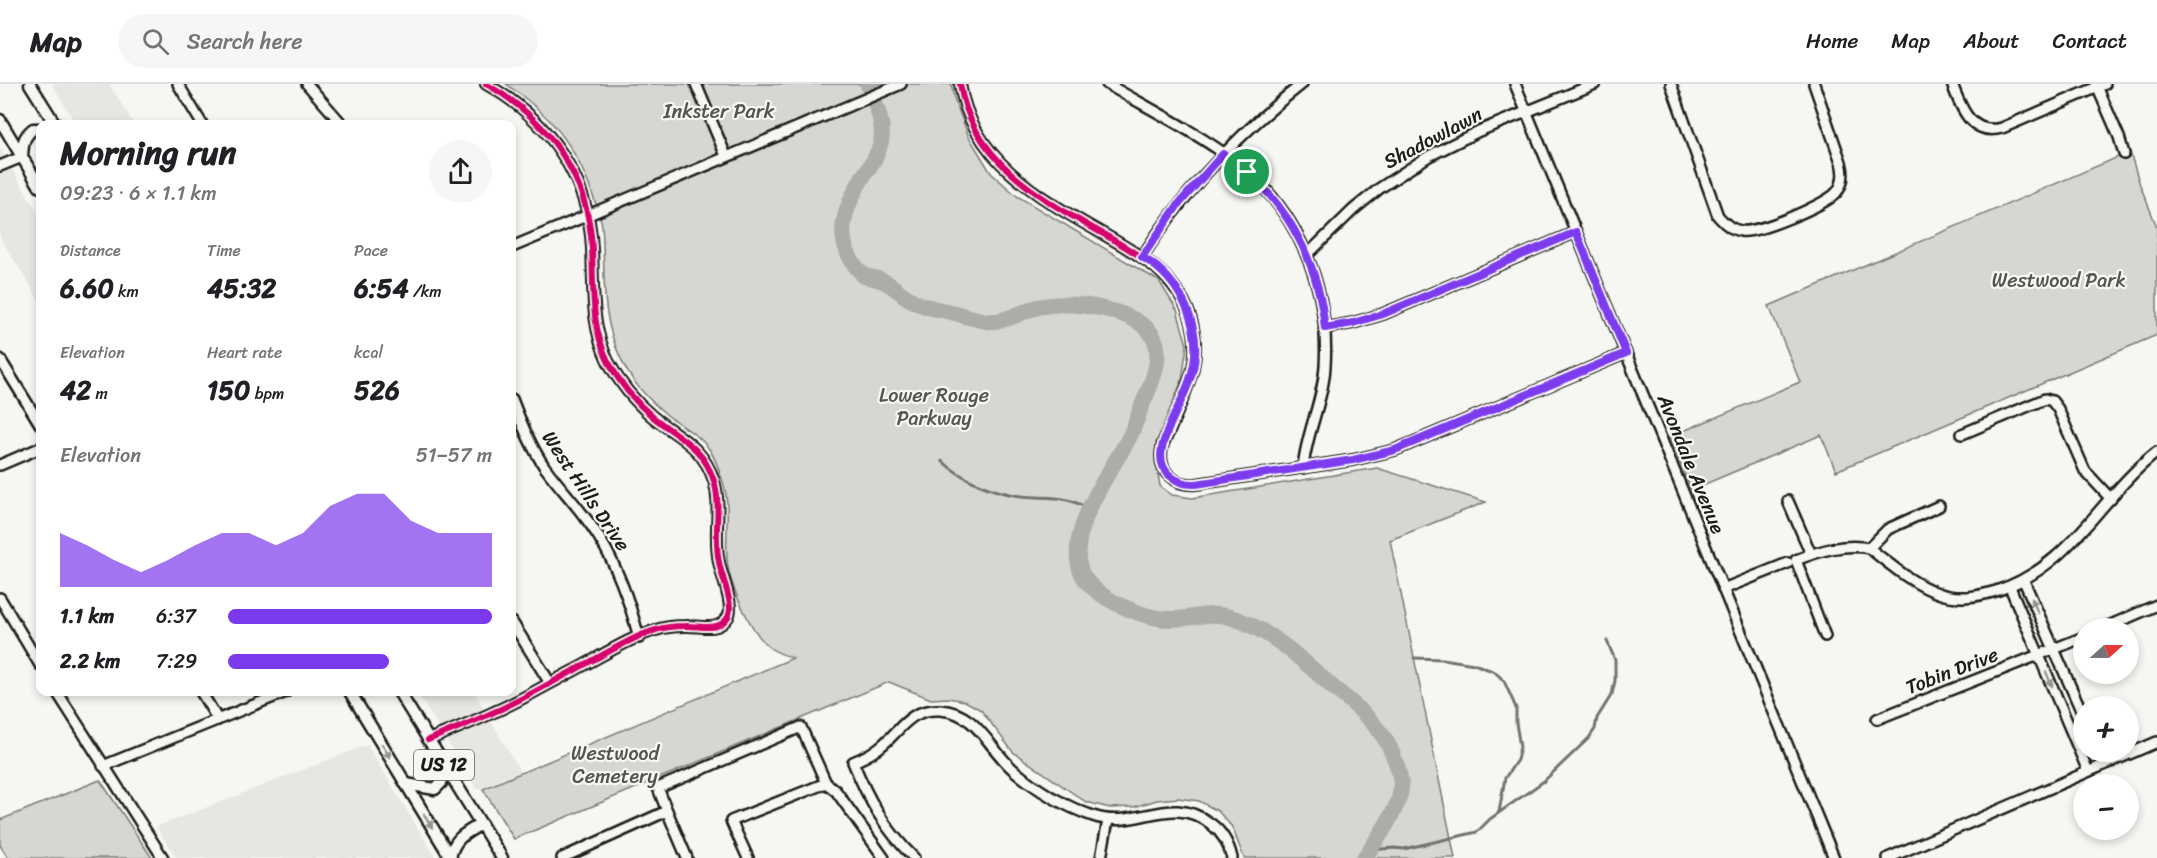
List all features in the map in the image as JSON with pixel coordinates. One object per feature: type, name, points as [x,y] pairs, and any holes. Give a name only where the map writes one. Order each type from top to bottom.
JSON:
[{"type":"main road","points":[[30,84],[52,120]]},
{"type":"main road","points":[[0,120],[36,180]]},
{"type":"main road","points":[[22,157],[26,134],[36,129]]},
{"type":"main road","name":"US 12","points":[[352,696],[451,857]]},
{"type":"main road","name":"US 12","points":[[401,696],[501,858]]},
{"type":"main road","points":[[406,783],[426,789],[435,789],[441,783],[445,767]]},
{"type":"main road","points":[[451,857],[454,844],[481,824]]},
{"type":"street","points":[[178,84],[200,120]]},
{"type":"street","points":[[307,84],[338,120]]},
{"type":"street","points":[[428,740],[496,711],[663,628],[716,627],[725,621],[731,605],[718,558],[717,496],[709,468],[696,449],[640,405],[623,385],[608,361],[597,330],[593,310],[592,249],[588,216],[577,180],[557,146],[537,121],[520,106],[486,84]]},
{"type":"street","points":[[696,84],[726,156]]},
{"type":"street","points":[[960,84],[976,131],[986,147],[1005,168],[1041,198],[1142,257],[1162,273],[1178,291],[1188,312],[1194,334],[1195,355],[1192,374],[1161,453],[1167,474],[1176,482],[1188,485],[1353,460],[1414,443],[1626,353]]},
{"type":"street","points":[[1107,84],[1223,154],[1247,172],[1272,197],[1291,224],[1307,255],[1320,293],[1326,349],[1323,389],[1304,455],[1303,468]]},
{"type":"street","points":[[1142,257],[1178,205],[1223,154],[1249,128],[1302,84]]},
{"type":"street","name":"Avondale Avenue","points":[[1515,84],[1834,858]]},
{"type":"street","name":"Shadowlawn","points":[[1307,255],[1353,210],[1404,171],[1454,143],[1595,84]]},
{"type":"street","points":[[1671,84],[1718,216],[1728,226],[1743,232],[1774,225],[1827,201],[1839,189],[1843,175],[1841,162],[1814,84]]},
{"type":"street","points":[[1952,84],[1964,114],[1977,126],[1990,129],[2002,128],[2100,85],[2120,137],[2124,154]]},
{"type":"street","points":[[516,245],[900,85]]},
{"type":"street","points":[[0,166],[22,157]]},
{"type":"street","points":[[1325,328],[1383,314],[1576,232]]},
{"type":"street","points":[[0,359],[36,418]]},
{"type":"street","points":[[1962,434],[2045,399],[2052,401],[2058,409],[2085,471],[2111,499]]},
{"type":"street","name":"West Hills Drive","points":[[516,409],[532,447],[586,518],[608,552],[626,591],[639,638]]},
{"type":"street","points":[[0,465],[36,450]]},
{"type":"street","points":[[1825,636],[1796,560],[1845,546],[1869,548],[1924,587],[1951,597],[1981,596],[2024,581],[2064,551],[2157,452]]},
{"type":"street","points":[[1788,501],[1811,554]]},
{"type":"street","points":[[1869,548],[1888,529],[1939,506]]},
{"type":"street","points":[[1723,589],[1788,563]]},
{"type":"street","points":[[2024,581],[2075,696]]},
{"type":"street","points":[[2010,587],[2088,771]]},
{"type":"street","points":[[0,598],[36,658]]},
{"type":"street","points":[[2127,618],[2157,605]]},
{"type":"street","points":[[516,628],[550,683]]},
{"type":"street","name":"Tobin Drive","points":[[1877,719],[2073,642]]},
{"type":"street","points":[[59,696],[163,858]]},
{"type":"street","points":[[203,696],[218,720]]},
{"type":"street","points":[[103,766],[276,696]]},
{"type":"street","points":[[914,858],[880,819],[853,762],[880,748],[903,723],[914,715],[930,710],[951,711],[964,716],[974,723],[1001,759],[1029,782],[1074,808],[1108,820],[1131,820],[1167,810],[1194,813],[1220,832],[1232,858]]},
{"type":"street","points":[[687,858],[658,788],[801,727],[826,783],[836,791],[884,858]]},
{"type":"street","points":[[1888,858],[2157,742]]},
{"type":"street","points":[[748,858],[731,821],[826,783]]},
{"type":"street","points":[[562,858],[667,811]]},
{"type":"street","points":[[1101,858],[1108,820]]},
{"type":"shaded area","points":[[52,84],[109,84],[132,120],[74,120]]},
{"type":"shaded area","points":[[0,148],[36,210],[36,296],[0,237]]},
{"type":"shaded area","points":[[419,696],[476,696],[521,773],[483,789],[476,788]]},
{"type":"shaded area","points":[[367,745],[436,858],[177,858],[156,827]]},
{"type":"green space","name":"Lower Rouge Parkway","points":[[506,84],[951,84],[969,137],[991,173],[1017,196],[1159,281],[1177,310],[1187,345],[1182,380],[1156,443],[1156,463],[1160,486],[1172,495],[1192,498],[1377,468],[1486,502],[1390,540],[1455,858],[1244,858],[1232,827],[1218,811],[1199,801],[1178,798],[1157,800],[1134,807],[1110,808],[1086,802],[1013,752],[981,710],[965,701],[948,698],[931,699],[889,682],[514,839],[483,789],[793,658],[775,651],[762,640],[741,606],[728,568],[725,491],[711,452],[697,436],[667,415],[647,396],[629,374],[621,359],[609,326],[606,309],[600,214],[578,161],[549,119]]},
{"type":"green space","name":"Westwood Park","points":[[2130,152],[2157,227],[2157,335],[1836,471],[1821,435],[1691,490],[1669,437],[1800,382],[1769,306]]},
{"type":"green space","points":[[100,780],[152,858],[8,858],[0,845],[0,820]]},
{"type":"waterway","points":[[868,84],[882,126],[882,134],[876,156],[850,201],[843,227],[847,251],[854,264],[864,276],[887,283],[919,304],[978,319],[994,321],[1038,307],[1079,305],[1122,314],[1135,320],[1152,334],[1157,351],[1153,379],[1130,436],[1089,509],[1081,530],[1078,551],[1080,569],[1090,585],[1098,592],[1118,604],[1152,617],[1179,619],[1223,615],[1245,622],[1273,638],[1299,658],[1365,715],[1381,733],[1392,752],[1401,788],[1392,814],[1364,858]]},
{"type":"waterway","points":[[942,461],[969,480],[990,489],[1022,496],[1063,499],[1089,509]]},
{"type":"waterway","points":[[1370,850],[1404,849],[1477,832],[1490,819],[1544,781],[1589,738],[1595,729],[1597,718],[1612,694],[1615,681],[1615,660],[1607,641]]},
{"type":"waterway","points":[[1414,658],[1443,659],[1474,664],[1495,672],[1504,681],[1516,708],[1520,747],[1517,760],[1505,778],[1499,812]]},
{"type":"cycle path","points":[[428,740],[515,702],[637,637],[670,627],[714,627],[724,622],[730,612],[729,598],[717,552],[718,511],[714,481],[709,469],[697,451],[653,417],[634,398],[612,369],[602,347],[594,306],[589,223],[583,198],[573,174],[561,153],[528,114],[486,84]]},
{"type":"cycle path","points":[[960,84],[968,113],[981,138],[998,160],[1042,197],[1146,260],[1163,274],[1184,302],[1194,334],[1194,360],[1191,376],[1163,444],[1161,457],[1169,476],[1181,483],[1196,484],[1353,460],[1395,450],[1626,353]]},
{"type":"route","points":[[1223,154],[1247,172],[1281,209],[1299,237],[1320,293],[1325,328],[1383,314],[1576,232],[1626,353],[1395,450],[1353,460],[1196,484],[1176,482],[1164,469],[1162,449],[1192,374],[1195,355],[1194,334],[1188,312],[1178,291],[1149,261],[1142,257],[1178,205],[1223,154]]},
{"type":"park label","name":"Inkster Park","points":[[719,111]]},
{"type":"park label","name":"Westwood Cemetery","points":[[615,764]]}]
